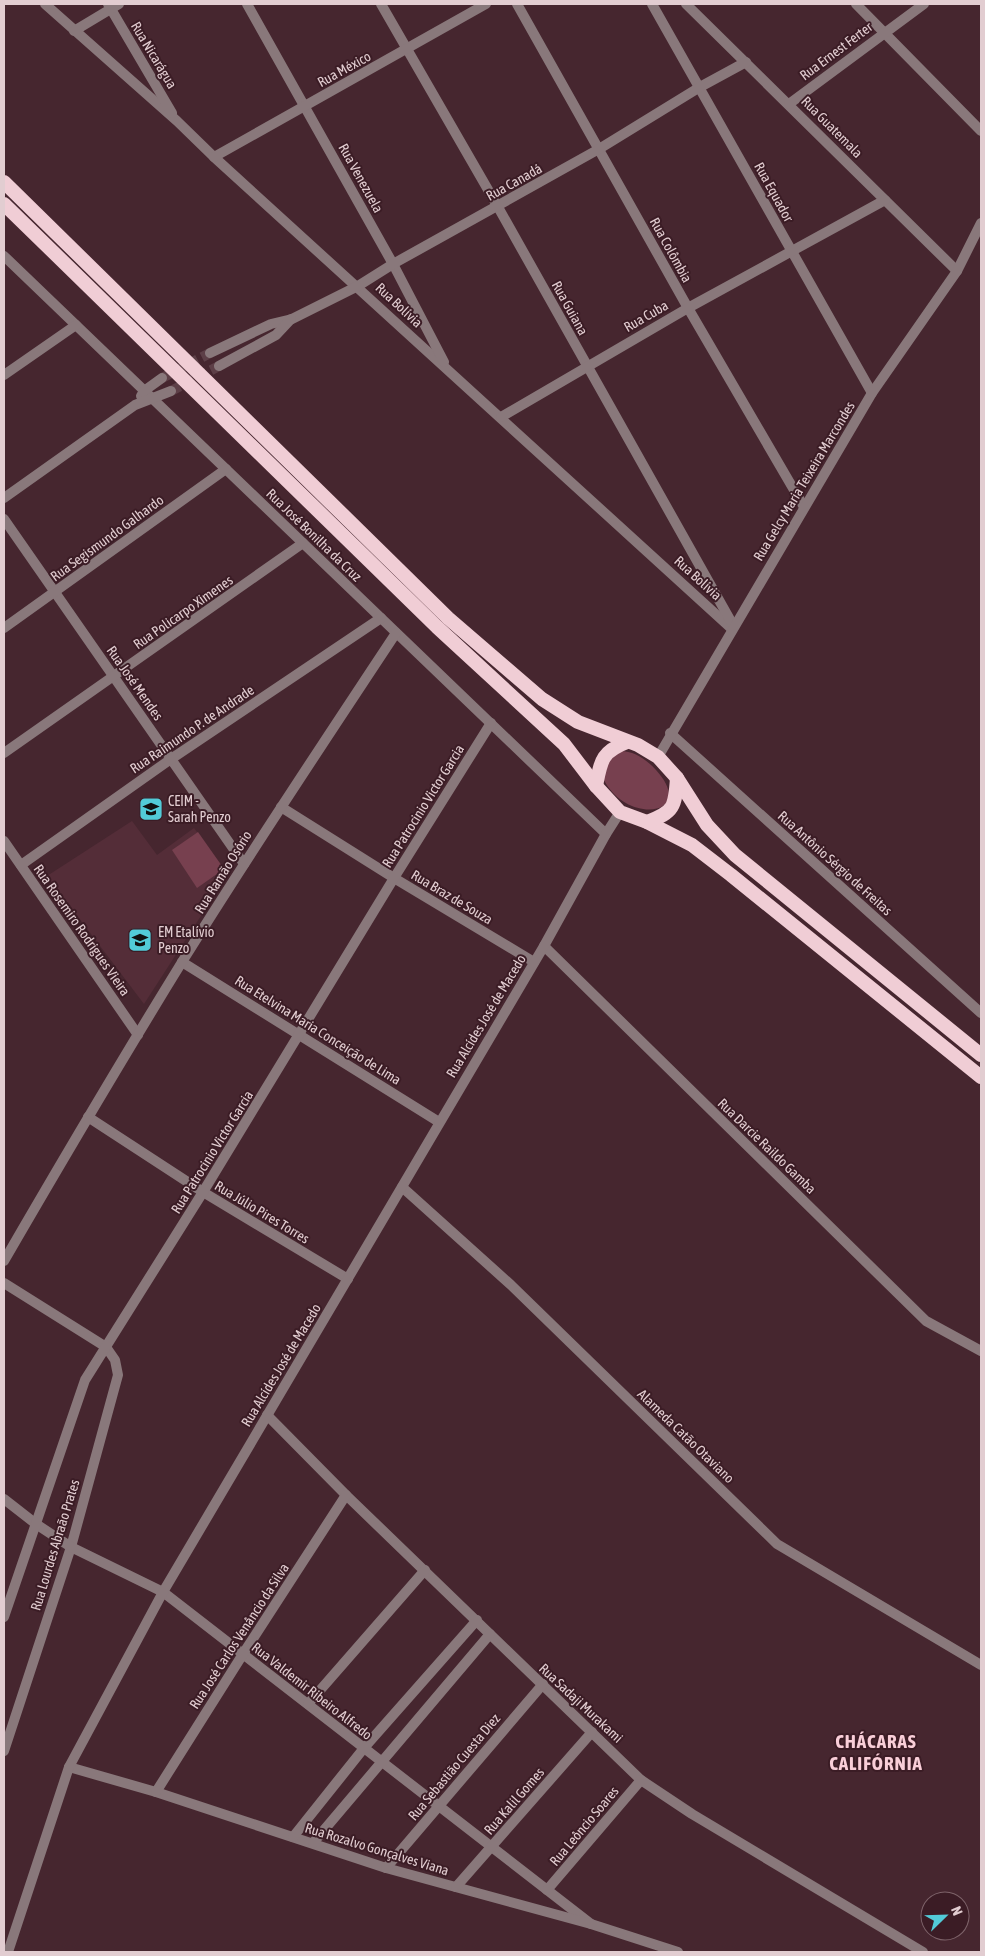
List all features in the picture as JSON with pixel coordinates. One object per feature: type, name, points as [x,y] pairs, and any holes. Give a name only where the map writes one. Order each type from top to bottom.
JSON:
[{"type":"highway","points":[[4,182],[448,618],[542,699],[578,722],[638,745],[658,757],[677,778],[707,825],[735,855],[981,1055]]},
{"type":"highway","points":[[4,204],[437,627],[564,744],[596,786],[620,812],[647,822],[692,845],[981,1077]]},
{"type":"highway","points":[[596,786],[601,760],[612,748],[626,742]]},
{"type":"highway","points":[[647,822],[663,816],[672,809],[676,800],[677,778]]},
{"type":"street","name":"Rua Bolívia","points":[[45,4],[177,121],[214,157],[733,628]]},
{"type":"street","name":"Rua Venezuela","points":[[247,4],[393,264],[447,368]]},
{"type":"street","name":"Rua Guiana","points":[[380,4],[498,207],[733,628]]},
{"type":"street","name":"Rua México","points":[[214,157],[486,4]]},
{"type":"street","name":"Rua Colômbia","points":[[517,4],[688,308],[804,507]]},
{"type":"street","name":"Rua Equador","points":[[652,4],[872,394]]},
{"type":"street","name":"Rua Guatemala","points":[[686,4],[957,271]]},
{"type":"street","points":[[856,4],[981,131]]},
{"type":"street","name":"Rua Ernest Ferter","points":[[789,104],[924,4]]},
{"type":"street","points":[[74,31],[113,5]]},
{"type":"street","name":"Rua Nicarágua","points":[[113,5],[177,121]]},
{"type":"street","name":"Rua Canadá","points":[[292,319],[358,286],[393,264],[498,207],[600,149],[700,87],[746,62]]},
{"type":"street","name":"Rua Cuba","points":[[501,417],[688,308],[885,200]]},
{"type":"street","name":"Rua Gelcy Maria Teixeira Marcondes","points":[[658,757],[670,733],[872,394],[957,271],[981,223]]},
{"type":"street","name":"Rua José Bonilha da Cruz","points":[[4,256],[606,834]]},
{"type":"street","points":[[210,352],[271,324],[292,319]]},
{"type":"street","points":[[219,366],[276,335],[292,319]]},
{"type":"street","points":[[4,375],[76,325]]},
{"type":"street","points":[[135,406],[144,391],[162,378]]},
{"type":"street","points":[[4,498],[135,406],[154,400],[171,391]]},
{"type":"street","name":"Rua Segismundo Galhardo","points":[[4,628],[226,469]]},
{"type":"street","name":"Rua José Mendes","points":[[4,519],[244,864]]},
{"type":"street","name":"Rua Policarpo Ximenes","points":[[4,753],[303,543]]},
{"type":"street","name":"Rua Raimundo P. de Andrade","points":[[21,865],[171,758],[381,618]]},
{"type":"street","name":"Rua Ramão Osório","points":[[4,1261],[182,962],[281,806],[396,633]]},
{"type":"street","name":"Rua Patrocinio Victor Garcia","points":[[4,1617],[85,1380],[203,1192],[394,878],[491,723]]},
{"type":"street","name":"Rua Antônio Sérgio de Freitas","points":[[670,733],[981,1013]]},
{"type":"street","name":"Rua Braz de Souza","points":[[281,806],[394,878],[534,962]]},
{"type":"street","name":"Rua Alcídes José de Macedo","points":[[8,1952],[69,1767],[163,1592],[544,946],[620,812]]},
{"type":"street","name":"Rua Rosemiro Rodrigues Vieira","points":[[4,840],[138,1035]]},
{"type":"street","name":"Rua Darcie Raildo Gamba","points":[[544,946],[926,1321],[981,1351]]},
{"type":"street","name":"Rua Etelvina Maria Conceição de Lima","points":[[182,962],[439,1122]]},
{"type":"street","name":"Rua Júlio Pires Torres","points":[[88,1117],[203,1192],[348,1279]]},
{"type":"street","name":"Alameda Catão Otaviano","points":[[402,1187],[511,1286],[777,1544],[981,1665]]},
{"type":"street","points":[[4,1283],[106,1347]]},
{"type":"street","name":"Rua Lourdes Abraão Prates","points":[[4,1751],[71,1547],[118,1375],[115,1360],[106,1347]]},
{"type":"street","name":"Rua Sadaji Murakami","points":[[267,1414],[346,1495],[641,1780],[692,1814],[923,1952]]},
{"type":"street","name":"Rua José Carlos Venâncio da Silva","points":[[156,1792],[346,1495]]},
{"type":"street","name":"Rua Valdemir Ribeiro Alfredo","points":[[4,1499],[36,1524],[71,1547],[163,1592],[591,1924]]},
{"type":"street","points":[[308,1704],[425,1570]]},
{"type":"street","points":[[293,1836],[364,1748],[476,1620]]},
{"type":"street","points":[[313,1844],[490,1634]]},
{"type":"street","name":"Rua Sebastião Cuesta Diez","points":[[386,1868],[543,1684]]},
{"type":"street","name":"Rua Kalil Gomes","points":[[456,1887],[592,1732]]},
{"type":"street","name":"Rua Rozalvo Gonçalves Viana","points":[[69,1767],[156,1792],[386,1868],[591,1924],[678,1952]]},
{"type":"street","name":"Rua Leôncio Soares","points":[[547,1890],[641,1780]]},
{"type":"shaded area","points":[[620,751],[640,756],[656,770],[667,785],[669,797],[664,805],[655,809],[642,809],[629,805],[616,796],[604,780],[602,763]]},
{"type":"shaded area","name":"EM Etalívio Penzo","points":[[132,821],[157,855],[194,828],[228,874],[144,1004],[47,876]]},
{"type":"shaded area","points":[[198,832],[224,869],[197,888],[172,850]]},
{"type":"tunnel","points":[[162,378],[210,353]]},
{"type":"tunnel","points":[[171,391],[219,366]]},
{"type":"place","name":"CEIM - Sarah Penzo","points":[[151,809]]},
{"type":"place","name":"EM Etalívio Penzo","points":[[140,940]]},
{"type":"district","name":"CHÁCARAS CALIFÓRNIA","points":[[876,1752]]}]
